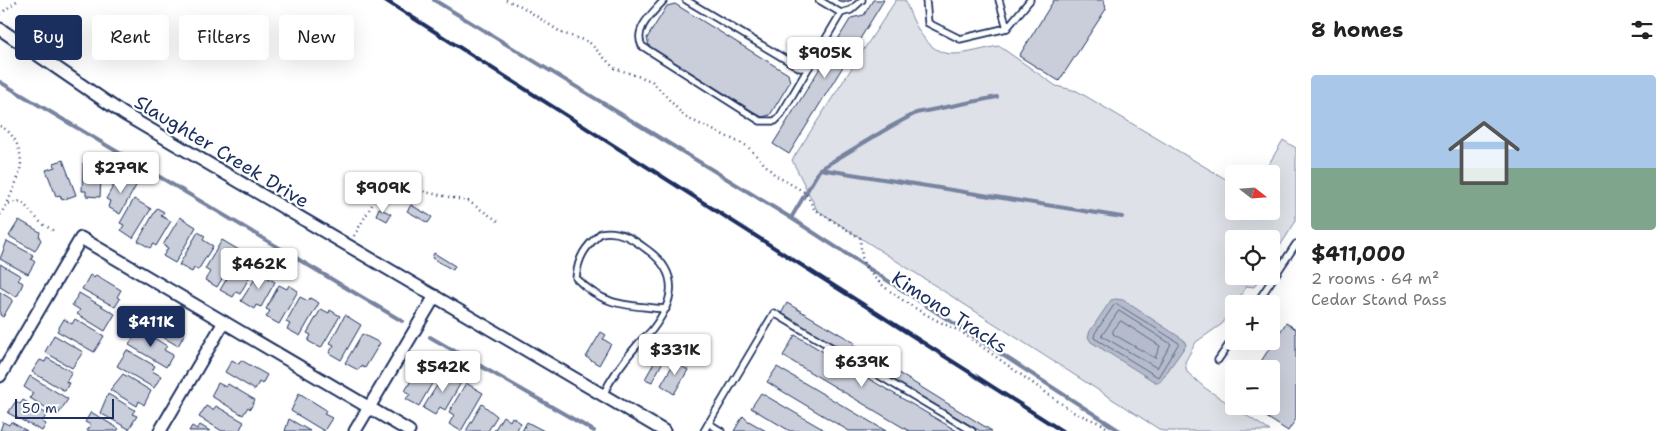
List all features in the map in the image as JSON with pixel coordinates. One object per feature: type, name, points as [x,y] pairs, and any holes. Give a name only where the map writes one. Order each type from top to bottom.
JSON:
[{"type":"street","name":"Slaughter Creek Drive","points":[[0,29],[124,114],[664,431]]},
{"type":"street","points":[[0,376],[81,238],[409,431]]},
{"type":"street","points":[[355,431],[435,296]]},
{"type":"street","points":[[160,431],[224,322]]},
{"type":"lane","points":[[664,0],[640,30],[638,39],[642,46],[760,121],[775,121],[780,116],[841,13],[851,10],[862,0]]},
{"type":"lane","points":[[686,0],[800,68],[809,67]]},
{"type":"lane","points":[[819,0],[841,13]]},
{"type":"lane","points":[[926,0],[928,24],[960,39],[1007,28],[1030,0]]},
{"type":"lane","points":[[1000,0],[1007,28]]},
{"type":"lane","points":[[603,395],[612,378],[639,342],[651,331],[666,308],[672,288],[669,276],[662,264],[651,252],[620,232],[601,233],[591,242],[578,261],[576,278],[591,294],[615,303],[666,308]]},
{"type":"lane","points":[[1262,295],[1296,244]]},
{"type":"lane","points":[[704,431],[722,404],[774,313],[972,431]]},
{"type":"lane","points":[[1218,360],[1225,350]]},
{"type":"lane","points":[[708,423],[721,431]]},
{"type":"path","points":[[0,14],[18,0]]},
{"type":"path","name":"Kimono Tracks","points":[[506,0],[521,6],[562,33],[589,42],[614,68],[652,81],[685,117],[747,146],[776,175],[806,193],[814,209],[860,238],[863,263],[882,285],[938,323],[960,331],[1073,412],[1102,424],[1111,431]]},
{"type":"path","points":[[0,126],[8,129],[20,158],[19,175],[7,204],[0,215]]},
{"type":"path","points":[[349,246],[377,196],[401,187],[468,201],[498,221]]},
{"type":"path","points":[[7,204],[21,201],[41,223],[54,231]]},
{"type":"shaded area","points":[[896,0],[905,0],[917,27],[928,43],[935,49],[953,54],[999,46],[1056,86],[1077,91],[1225,179],[1225,220],[1280,220],[1280,165],[1268,165],[1283,140],[1296,148],[1296,221],[1280,246],[1280,230],[1225,230],[1225,285],[1255,285],[1254,287],[1247,286],[1241,295],[1225,295],[1225,319],[1222,324],[1196,342],[1185,362],[1187,372],[1205,388],[1225,401],[1225,415],[1246,415],[1270,431],[1162,431],[817,210],[792,160]]},
{"type":"water","points":[[1111,300],[1123,300],[1184,340],[1186,345],[1160,382],[1155,382],[1091,342],[1088,337]]},
{"type":"building","points":[[837,0],[852,0],[843,3]]},
{"type":"building","points":[[873,0],[884,0],[789,154],[773,144],[851,18],[864,15]]},
{"type":"building","points":[[1054,0],[1104,0],[1106,9],[1059,81],[1019,56]]},
{"type":"building","points":[[675,4],[788,74],[790,82],[770,115],[762,117],[649,46],[647,38],[667,6]]},
{"type":"building","points":[[63,160],[76,195],[62,200],[60,195],[56,196],[46,170],[55,167],[54,163]]},
{"type":"building","points":[[94,160],[102,160],[100,197],[86,196],[86,191],[82,191],[83,163],[93,163]]},
{"type":"building","points":[[120,174],[137,184],[120,214],[108,207],[110,201],[106,199]]},
{"type":"building","points":[[134,199],[151,209],[133,238],[121,230],[124,225],[120,223]]},
{"type":"building","points":[[411,205],[432,217],[428,223],[407,211]]},
{"type":"building","points":[[157,208],[164,212],[161,216],[171,221],[156,246],[153,244],[150,248],[138,241]]},
{"type":"building","points":[[379,208],[391,214],[387,221],[376,215]]},
{"type":"building","points":[[180,217],[196,227],[175,263],[163,256],[168,248],[163,245]]},
{"type":"building","points":[[19,220],[40,232],[39,237],[41,240],[35,251],[9,236]]},
{"type":"building","points":[[198,232],[205,236],[203,240],[213,246],[198,270],[194,268],[192,272],[179,265]]},
{"type":"building","points":[[222,240],[239,250],[217,287],[205,280],[210,272],[205,269]]},
{"type":"building","points":[[7,241],[33,255],[31,259],[35,262],[28,274],[0,259]]},
{"type":"building","points":[[434,253],[455,266],[453,270],[432,258]]},
{"type":"building","points":[[240,257],[248,262],[246,266],[253,271],[240,294],[236,292],[233,297],[220,290]]},
{"type":"building","points":[[0,264],[21,276],[18,280],[23,283],[18,295],[15,296],[0,287]]},
{"type":"building","points":[[261,269],[270,275],[268,278],[275,282],[261,307],[256,305],[254,309],[241,301]]},
{"type":"building","points":[[90,275],[94,278],[96,275],[121,290],[117,297],[120,299],[115,307],[82,289]]},
{"type":"building","points":[[279,285],[287,289],[289,285],[298,291],[279,324],[266,317],[270,311],[266,309]]},
{"type":"building","points":[[0,292],[13,300],[3,317],[0,315]]},
{"type":"building","points":[[79,293],[115,314],[105,331],[77,314],[80,310],[72,305]]},
{"type":"building","points":[[300,297],[308,301],[310,298],[319,303],[300,336],[287,329],[290,324],[286,322]]},
{"type":"building","points":[[787,303],[855,343],[853,345],[992,431],[980,431],[781,314]]},
{"type":"building","points":[[321,309],[329,313],[330,310],[340,316],[321,348],[308,341],[311,335],[307,333]]},
{"type":"building","points":[[158,312],[183,326],[181,331],[185,333],[178,346],[149,329]]},
{"type":"building","points":[[345,315],[361,325],[341,360],[329,353],[334,345],[330,343]]},
{"type":"building","points":[[64,319],[72,324],[75,319],[104,336],[94,352],[57,331]]},
{"type":"building","points":[[1286,323],[1296,329],[1296,419],[1288,431],[1263,415],[1280,415],[1280,360],[1262,360],[1268,350],[1280,350],[1280,332]]},
{"type":"building","points":[[141,330],[167,346],[164,350],[173,355],[166,367],[129,345],[134,336],[137,338]]},
{"type":"building","points":[[601,332],[606,335],[603,339],[611,344],[599,365],[586,357]]},
{"type":"building","points":[[362,334],[380,343],[365,368],[361,366],[358,370],[345,363]]},
{"type":"building","points":[[54,335],[83,352],[72,368],[45,352]]},
{"type":"building","points":[[795,335],[957,431],[909,431],[783,356]]},
{"type":"building","points":[[663,347],[669,350],[652,382],[645,379]]},
{"type":"building","points":[[127,350],[155,366],[152,371],[161,376],[154,388],[117,366]]},
{"type":"building","points":[[678,356],[686,361],[683,367],[688,370],[674,394],[661,385]]},
{"type":"building","points":[[47,358],[72,372],[66,382],[69,383],[65,391],[32,372],[40,360],[45,362]]},
{"type":"building","points":[[232,360],[239,364],[241,360],[267,375],[262,384],[259,382],[255,390],[225,372]]},
{"type":"building","points":[[419,367],[427,372],[429,368],[438,373],[419,406],[406,399],[410,394],[405,391]]},
{"type":"building","points":[[777,367],[886,431],[849,431],[767,382]]},
{"type":"building","points":[[446,371],[462,381],[445,410],[440,407],[435,415],[423,408]]},
{"type":"building","points":[[123,374],[151,391],[144,405],[139,401],[137,406],[110,390]]},
{"type":"building","points":[[30,376],[68,399],[58,415],[30,398],[33,393],[24,387]]},
{"type":"building","points":[[218,383],[226,387],[228,384],[255,400],[250,409],[248,407],[243,415],[211,396]]},
{"type":"building","points":[[466,383],[483,393],[461,431],[449,424],[454,415],[449,412]]},
{"type":"building","points":[[299,393],[326,410],[324,414],[332,418],[324,431],[291,411]]},
{"type":"building","points":[[761,393],[826,431],[790,431],[751,408]]},
{"type":"building","points":[[108,394],[135,410],[132,414],[137,416],[129,429],[100,413]]},
{"type":"building","points":[[23,400],[47,414],[42,422],[46,424],[42,431],[8,413],[16,401],[20,404]]},
{"type":"building","points":[[482,404],[497,416],[488,431],[466,431]]},
{"type":"building","points":[[206,406],[213,410],[216,406],[244,422],[239,431],[222,431],[199,417]]},
{"type":"building","points":[[91,412],[119,429],[117,431],[87,431],[91,425],[85,422]]},
{"type":"building","points":[[503,416],[510,421],[512,417],[521,423],[516,431],[494,431]]},
{"type":"building","points":[[743,416],[747,420],[766,431],[734,431]]},
{"type":"building","points":[[289,419],[310,431],[285,431]]},
{"type":"building","points":[[3,422],[9,425],[11,422],[27,431],[0,431]]},
{"type":"building","points":[[527,422],[544,431],[522,431]]},
{"type":"building","points":[[200,425],[210,431],[189,431],[192,426],[197,429]]},
{"type":"waterway","points":[[434,0],[791,218],[1120,431]]},
{"type":"waterway","points":[[0,82],[402,321]]},
{"type":"waterway","points":[[791,218],[820,169],[890,127],[916,113],[997,97]]},
{"type":"waterway","points":[[820,169],[1122,217]]},
{"type":"waterway","points":[[430,337],[594,431]]},
{"type":"railway","points":[[385,0],[1062,431]]}]
